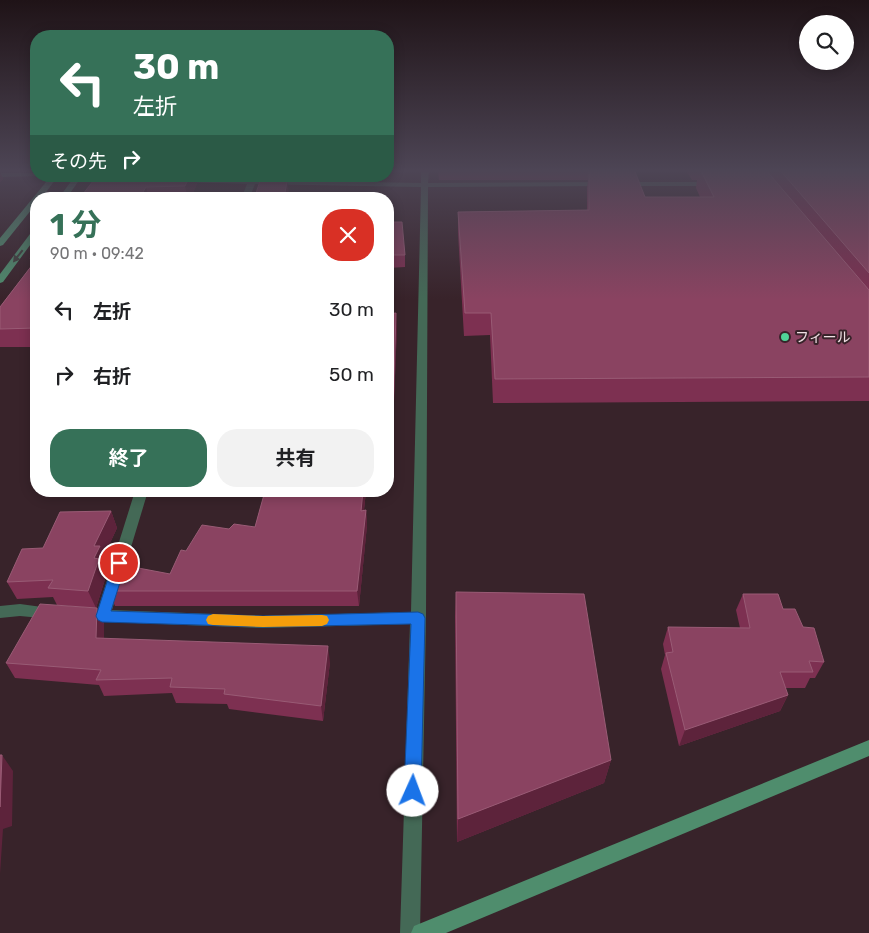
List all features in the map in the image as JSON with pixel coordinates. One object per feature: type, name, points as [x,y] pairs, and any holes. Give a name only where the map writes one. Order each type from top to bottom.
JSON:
[{"type":"main road","points":[[0,243],[25,213]]},
{"type":"main road","points":[[0,280],[30,240]]},
{"type":"main road","points":[[421,933],[869,748]]},
{"type":"street","points":[[410,933],[418,618],[424,213]]},
{"type":"street","points":[[102,616],[140,497]]},
{"type":"street","points":[[0,612],[20,610],[102,616],[263,622],[418,618]]},
{"type":"building","points":[[458,213],[802,213],[869,290],[869,377],[495,379],[491,313],[465,313]]},
{"type":"building","points":[[817,213],[869,213],[869,273]]},
{"type":"building","points":[[394,222],[402,222],[405,255],[394,255]]},
{"type":"building","points":[[30,268],[30,328],[0,329],[0,307]]},
{"type":"building","points":[[394,313],[396,313],[394,379]]},
{"type":"building","points":[[263,497],[362,497],[361,511],[366,510],[357,591],[109,591],[117,564],[170,574],[181,550],[186,551],[202,525],[229,529],[234,524],[255,527]]},
{"type":"building","points":[[111,511],[94,546],[100,546],[94,558],[99,559],[88,591],[48,588],[53,580],[7,582],[22,549],[43,548],[60,512]]},
{"type":"building","points":[[456,592],[584,594],[611,760],[458,819]]},
{"type":"building","points":[[743,594],[778,594],[783,609],[795,609],[803,627],[814,628],[824,662],[809,661],[813,672],[780,672],[788,695],[685,730],[666,653],[673,652],[668,627],[750,628]]},
{"type":"building","points":[[40,604],[97,608],[96,638],[328,646],[321,706],[224,694],[225,689],[170,687],[172,678],[96,680],[101,670],[6,663]]},
{"type":"building","points":[[0,755],[2,755],[0,807]]},
{"type":"slow traffic","points":[[213,620],[263,622],[322,620]]},
{"type":"place","name":"フィール","points":[[785,337]]},
{"type":"route","points":[[119,563],[102,616],[263,622],[418,618],[413,791]]}]
